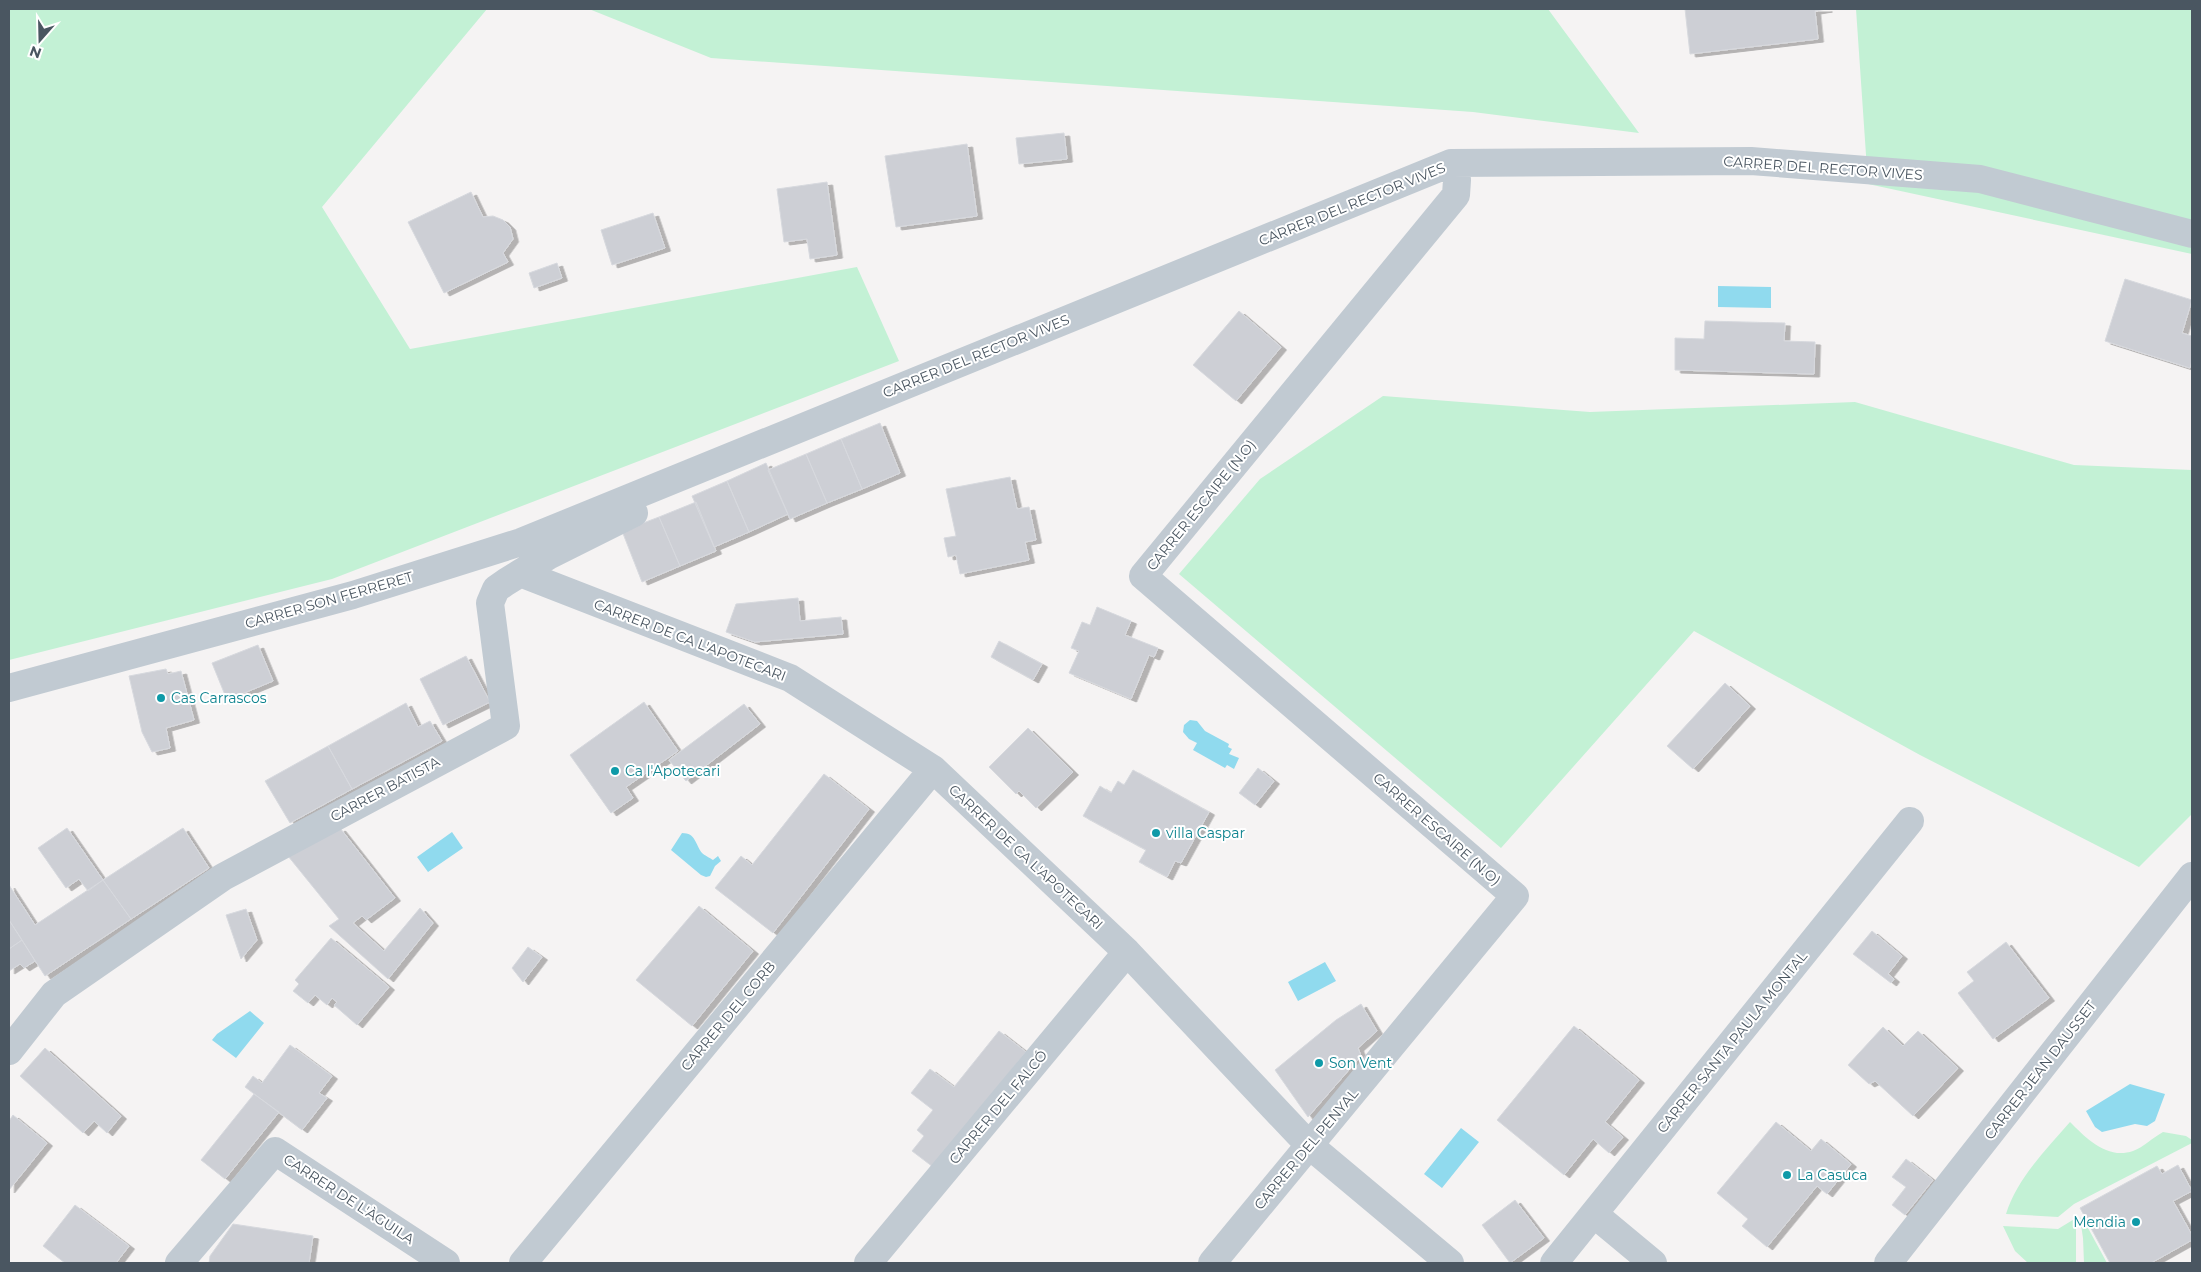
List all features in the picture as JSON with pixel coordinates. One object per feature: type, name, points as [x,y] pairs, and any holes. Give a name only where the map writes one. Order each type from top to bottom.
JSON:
[{"type":"street","name":"CARRER DEL RECTOR VIVES","points":[[642,492],[1450,163],[1751,161],[1980,179],[2192,234]]},
{"type":"street","name":"CARRER ESCAIRE (N.O)","points":[[1450,163],[1457,180],[1456,195],[1143,576],[1516,896]]},
{"type":"street","name":"CARRER BATISTA","points":[[9,1051],[54,994],[223,877],[506,726],[490,603],[496,588],[548,556],[646,507],[642,492]]},
{"type":"street","name":"CARRER SON FERRERET","points":[[9,688],[353,595],[521,542],[642,492]]},
{"type":"street","name":"CARRER DE CA L'APOTECARI","points":[[520,573],[790,678],[933,769],[1126,952],[1309,1145],[1450,1263]]},
{"type":"street","name":"CARRER DEL CORB","points":[[523,1263],[933,769]]},
{"type":"street","name":"CARRER SANTA PAULA MONTAL","points":[[1554,1263],[1910,821]]},
{"type":"street","name":"CARRER JEAN DAUSSET","points":[[1888,1263],[2192,876]]},
{"type":"street","name":"CARRER DEL PENYAL","points":[[1212,1263],[1516,896]]},
{"type":"street","name":"CARRER DEL FALCÓ","points":[[868,1263],[1126,952]]},
{"type":"street","name":"CARRER DE L'ÀGUILA","points":[[179,1263],[275,1151],[446,1263]]},
{"type":"street","points":[[1594,1214],[1653,1263]]},
{"type":"green space","points":[[9,9],[487,9],[322,207],[410,349],[857,267],[899,361],[332,579],[9,660]]},
{"type":"green space","points":[[589,9],[1548,9],[1639,133],[1473,112],[711,58]]},
{"type":"green space","points":[[1856,9],[2192,9],[2192,254],[1868,184]]},
{"type":"green space","points":[[1383,396],[1590,412],[1855,402],[2074,465],[2192,470],[2192,814],[2139,867],[1920,755],[1694,631],[1501,848],[1179,574],[1260,479]]},
{"type":"green space","points":[[2070,1122],[2090,1141],[2114,1153],[2133,1151],[2163,1132],[2186,1136],[2192,1140],[2192,1143],[2074,1204],[2058,1217],[2006,1214],[2017,1188],[2025,1176]]},
{"type":"green space","points":[[2082,1217],[2107,1263],[2084,1263],[2080,1218]]},
{"type":"green space","points":[[2076,1218],[2076,1263],[2028,1263],[2015,1251],[2003,1226],[2058,1229]]},
{"type":"water","points":[[1718,286],[1771,287],[1771,308],[1718,307]]},
{"type":"water","points":[[1190,720],[1197,721],[1205,731],[1229,744],[1228,747],[1232,749],[1229,754],[1239,758],[1234,769],[1227,765],[1225,768],[1193,750],[1197,743],[1189,739],[1183,732],[1184,725]]},
{"type":"water","points":[[452,832],[463,848],[428,872],[417,857]]},
{"type":"water","points":[[682,833],[687,833],[693,837],[704,855],[713,860],[718,856],[721,861],[715,866],[710,876],[701,875],[671,850]]},
{"type":"water","points":[[1325,962],[1336,981],[1298,1001],[1288,982]]},
{"type":"water","points":[[250,1011],[264,1023],[236,1058],[212,1040],[217,1034]]},
{"type":"water","points":[[2130,1084],[2165,1094],[2155,1121],[2147,1126],[2135,1124],[2102,1132],[2095,1127],[2086,1111]]},
{"type":"water","points":[[1461,1128],[1479,1142],[1442,1188],[1424,1174]]},
{"type":"building","points":[[1685,9],[1827,9],[1815,11],[1818,39],[1690,54]]},
{"type":"building","points":[[1064,133],[1067,159],[1019,164],[1016,138]]},
{"type":"building","points":[[967,144],[977,216],[896,227],[885,156]]},
{"type":"building","points":[[827,182],[837,255],[810,259],[807,239],[784,242],[777,189]]},
{"type":"building","points":[[471,192],[483,217],[493,216],[503,220],[510,227],[513,239],[503,253],[508,262],[444,293],[408,222]]},
{"type":"building","points":[[653,213],[665,248],[612,265],[601,230]]},
{"type":"building","points":[[557,263],[562,278],[534,288],[529,273]]},
{"type":"building","points":[[2125,279],[2192,300],[2182,333],[2192,336],[2190,368],[2105,341]]},
{"type":"building","points":[[1239,311],[1281,347],[1236,401],[1193,365]]},
{"type":"building","points":[[1705,321],[1785,323],[1784,341],[1815,342],[1814,374],[1675,370],[1675,338],[1704,339]]},
{"type":"building","points":[[880,423],[900,473],[862,489],[841,439]]},
{"type":"building","points":[[841,439],[862,489],[827,503],[806,454]]},
{"type":"building","points":[[806,454],[827,503],[790,519],[768,470]]},
{"type":"building","points":[[766,463],[788,514],[749,532],[727,481]]},
{"type":"building","points":[[1010,477],[1017,509],[1029,507],[1036,540],[1025,542],[1029,560],[960,574],[956,555],[948,557],[944,538],[956,536],[946,489]]},
{"type":"building","points":[[727,481],[749,532],[714,547],[692,496]]},
{"type":"building","points":[[696,502],[716,551],[680,566],[659,517]]},
{"type":"building","points":[[659,517],[680,566],[642,582],[622,531]]},
{"type":"building","points":[[798,598],[800,621],[841,617],[843,634],[755,642],[726,632],[736,604]]},
{"type":"building","points":[[1097,607],[1131,621],[1125,635],[1158,648],[1154,657],[1149,655],[1131,699],[1069,673],[1079,651],[1071,648],[1082,622],[1090,625]]},
{"type":"building","points":[[999,641],[1042,664],[1033,680],[991,657]]},
{"type":"building","points":[[258,645],[273,681],[227,700],[212,663]]},
{"type":"building","points":[[466,656],[490,702],[443,725],[420,679]]},
{"type":"building","name":"Cas Carrascos","points":[[166,669],[168,674],[181,671],[194,720],[166,728],[170,748],[152,752],[142,732],[129,676]]},
{"type":"building","points":[[1725,683],[1750,706],[1693,769],[1667,746]]},
{"type":"building","name":"Ca l'Apotecari","points":[[644,702],[678,751],[626,787],[633,798],[611,813],[570,755]]},
{"type":"building","points":[[406,703],[418,727],[430,721],[442,741],[352,789],[328,746]]},
{"type":"building","points":[[744,704],[760,724],[686,781],[669,760]]},
{"type":"building","points":[[1028,728],[1073,772],[1036,808],[1019,791],[1016,794],[989,767]]},
{"type":"building","points":[[328,746],[352,789],[290,823],[265,781]]},
{"type":"building","points":[[1258,768],[1274,781],[1255,805],[1239,793]]},
{"type":"building","name":"villa Caspar","points":[[1133,770],[1209,812],[1181,863],[1175,861],[1167,877],[1139,862],[1146,850],[1083,816],[1100,786],[1111,793],[1118,781],[1124,785]]},
{"type":"building","points":[[824,774],[869,809],[773,933],[715,888],[741,856],[752,865]]},
{"type":"building","points":[[67,828],[103,880],[88,891],[79,879],[66,888],[38,848]]},
{"type":"building","points":[[183,828],[209,868],[131,919],[103,880]]},
{"type":"building","points":[[340,828],[395,898],[366,920],[362,916],[353,923],[384,951],[420,908],[433,923],[388,979],[329,926],[339,919],[288,856]]},
{"type":"building","points":[[103,880],[131,919],[45,976],[9,920],[9,885],[35,925]]},
{"type":"building","points":[[699,906],[753,951],[692,1026],[636,980]]},
{"type":"building","points":[[246,909],[257,940],[241,959],[226,915]]},
{"type":"building","points":[[9,920],[22,940],[9,949]]},
{"type":"building","points":[[1872,931],[1902,956],[1888,974],[1894,979],[1891,983],[1853,954]]},
{"type":"building","points":[[331,938],[389,987],[357,1025],[334,1005],[337,1002],[332,998],[327,1005],[315,995],[308,1003],[293,991],[299,984],[295,980]]},
{"type":"building","points":[[22,940],[35,961],[24,968],[20,964],[9,971],[9,949]]},
{"type":"building","points":[[2006,942],[2049,998],[1993,1039],[1958,993],[1974,981],[1967,972]]},
{"type":"building","points":[[528,947],[542,957],[523,982],[512,968]]},
{"type":"building","name":"Son Vent","points":[[1361,1004],[1377,1031],[1358,1048],[1361,1056],[1308,1117],[1275,1070],[1336,1020]]},
{"type":"building","points":[[1574,1026],[1639,1080],[1605,1122],[1623,1137],[1609,1153],[1593,1139],[1564,1175],[1497,1120]]},
{"type":"building","points":[[1883,1027],[1903,1046],[1918,1031],[1958,1068],[1913,1116],[1875,1081],[1869,1084],[1848,1065]]},
{"type":"building","points":[[999,1031],[1026,1052],[933,1167],[912,1151],[924,1136],[917,1130],[933,1110],[911,1093],[930,1069],[954,1087]]},
{"type":"building","points":[[290,1045],[332,1076],[319,1093],[327,1098],[302,1130],[245,1087],[253,1076],[262,1083]]},
{"type":"building","points":[[45,1048],[121,1116],[107,1133],[94,1121],[83,1133],[20,1076]]},
{"type":"building","points":[[254,1094],[279,1112],[225,1179],[201,1160]]},
{"type":"building","points":[[13,1115],[47,1143],[9,1190],[9,1121]]},
{"type":"building","name":"La Casuca","points":[[1776,1122],[1811,1151],[1821,1139],[1851,1164],[1827,1194],[1817,1186],[1767,1247],[1742,1226],[1748,1219],[1717,1193]]},
{"type":"building","points":[[1906,1159],[1933,1180],[1905,1215],[1892,1205],[1906,1187],[1892,1177]]},
{"type":"building","name":"Mendia","points":[[2178,1165],[2192,1191],[2173,1201],[2192,1235],[2192,1240],[2151,1263],[2110,1263],[2080,1208],[2157,1166],[2162,1174]]},
{"type":"building","points":[[1515,1200],[1544,1238],[1510,1263],[1482,1225]]},
{"type":"building","points":[[75,1205],[129,1246],[116,1263],[65,1263],[43,1246]]},
{"type":"building","points":[[233,1224],[313,1236],[309,1263],[209,1263],[210,1256]]},
{"type":"place","name":"Cas Carrascos","points":[[161,698]]},
{"type":"place","name":"Ca l'Apotecari","points":[[615,771]]},
{"type":"place","name":"villa Caspar","points":[[1156,833]]},
{"type":"place","name":"Son Vent","points":[[1319,1063]]},
{"type":"place","name":"La Casuca","points":[[1787,1175]]},
{"type":"place","name":"Mendia","points":[[2136,1222]]}]
